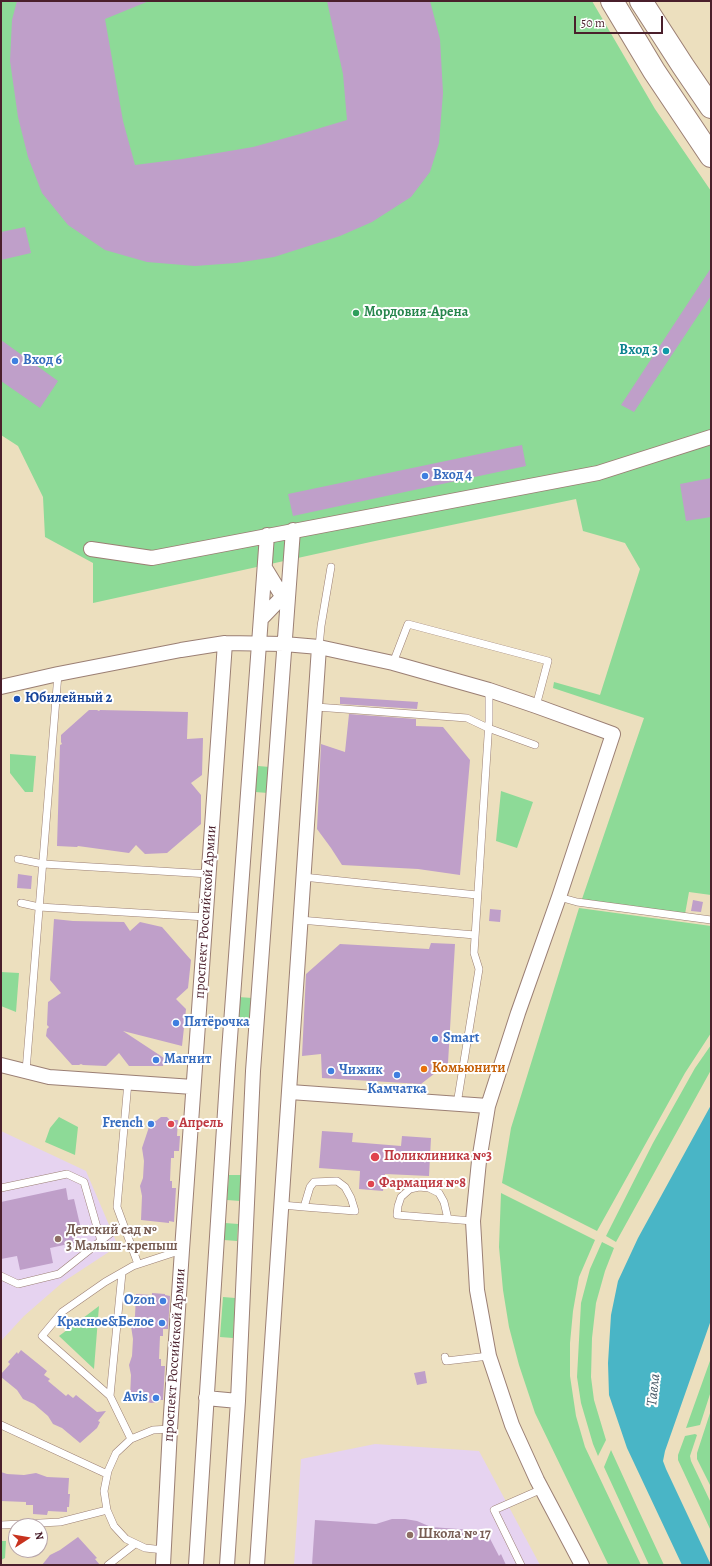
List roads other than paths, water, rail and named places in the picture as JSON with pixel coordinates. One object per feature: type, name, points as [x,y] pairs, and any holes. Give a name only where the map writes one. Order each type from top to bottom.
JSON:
[{"type":"main road","points":[[612,1],[654,71],[711,156]]},
{"type":"main road","points":[[641,1],[682,66],[711,107]]},
{"type":"street","points":[[91,549],[152,558],[598,473],[711,436]]},
{"type":"street","points":[[227,1565],[238,1401],[253,1071],[284,644],[286,597],[293,530]]},
{"type":"street","points":[[196,1565],[228,1065],[259,643],[266,577],[267,535]]},
{"type":"street","points":[[266,577],[291,560]]},
{"type":"street","points":[[266,577],[286,597]]},
{"type":"street","points":[[261,619],[286,597]]},
{"type":"street","points":[[1,687],[58,674],[225,643],[284,644],[319,647],[393,663],[489,690],[613,734],[488,1106],[479,1161],[473,1221],[477,1290],[489,1356],[512,1425],[542,1489],[582,1565]]},
{"type":"street","name":"проспект Российской Армии","points":[[163,1565],[170,1429],[182,1250],[225,643]]},
{"type":"street","points":[[256,1565],[290,1092],[300,920],[319,647]]},
{"type":"street","points":[[1,1065],[49,1077],[193,1087]]},
{"type":"street","points":[[290,1092],[488,1106]]},
{"type":"street","points":[[206,1398],[238,1401]]},
{"type":"lane","points":[[319,647],[331,567]]},
{"type":"lane","points":[[393,663],[408,624],[548,661],[536,706]]},
{"type":"lane","points":[[26,1071],[58,674]]},
{"type":"lane","points":[[457,1104],[479,969],[474,953],[489,690]]},
{"type":"lane","points":[[316,707],[467,718],[488,728],[535,745]]},
{"type":"lane","points":[[18,859],[43,864],[209,874]]},
{"type":"lane","points":[[303,877],[477,895]]},
{"type":"lane","points":[[559,897],[577,902],[711,920]]},
{"type":"lane","points":[[21,903],[39,907],[206,917]]},
{"type":"lane","points":[[300,920],[475,935]]},
{"type":"lane","points":[[128,1082],[117,1208],[138,1264]]},
{"type":"lane","points":[[1,1188],[67,1174],[84,1182],[101,1241]]},
{"type":"lane","points":[[282,1205],[304,1207],[348,1211],[355,1211],[352,1198],[345,1187],[338,1181],[314,1182],[310,1187],[304,1207]]},
{"type":"lane","points":[[448,1219],[444,1202],[439,1193],[429,1188],[419,1187],[410,1189],[401,1197],[397,1215],[473,1221]]},
{"type":"lane","points":[[1,1276],[18,1284],[59,1274],[112,1232],[124,1227]]},
{"type":"lane","points":[[131,1439],[110,1396],[42,1336],[62,1312],[105,1282],[138,1264],[182,1250]]},
{"type":"lane","points":[[110,1396],[122,1272]]},
{"type":"lane","points":[[444,1357],[446,1361],[489,1356]]},
{"type":"lane","points":[[1,1424],[107,1474]]},
{"type":"lane","points":[[164,1550],[144,1548],[126,1539],[114,1526],[107,1510],[104,1491],[107,1474],[116,1453],[131,1439],[153,1430],[170,1429]]},
{"type":"lane","points":[[521,1565],[494,1510],[542,1489]]},
{"type":"lane","points":[[1,1525],[60,1522],[107,1510]]},
{"type":"lane","points":[[108,1565],[135,1544]]},
{"type":"water","name":"Тавла","points":[[711,1105],[711,1320],[665,1451],[663,1461],[711,1565],[682,1565],[627,1448],[609,1395],[608,1363],[611,1315],[618,1281],[638,1238]]},
{"type":"place","name":"Мордовия-Арена","points":[[356,313]]},
{"type":"place","name":"Вход 3","points":[[666,351]]},
{"type":"place","name":"Вход 6","points":[[15,361]]},
{"type":"place","name":"Вход 4","points":[[425,476]]},
{"type":"place","name":"Юбилейный 2","points":[[17,699]]},
{"type":"place","name":"Пятёрочка","points":[[176,1023]]},
{"type":"place","name":"Smart","points":[[435,1039]]},
{"type":"place","name":"Магнит","points":[[156,1060]]},
{"type":"place","name":"Комьюнити","points":[[424,1069]]},
{"type":"place","name":"Чижик","points":[[331,1071]]},
{"type":"place","name":"Камчатка","points":[[397,1075]]},
{"type":"place","name":"French","points":[[151,1124]]},
{"type":"place","name":"Апрель","points":[[171,1124]]},
{"type":"place","name":"Поликлиника №3","points":[[375,1157]]},
{"type":"place","name":"Фармация №8","points":[[371,1184]]},
{"type":"place","name":"Детский сад № 3 Малыш-крепыш","points":[[58,1239]]},
{"type":"place","name":"Ozon","points":[[163,1301]]},
{"type":"place","name":"Красное&Белое","points":[[162,1323]]},
{"type":"place","name":"Avis","points":[[156,1398]]},
{"type":"place","name":"Школа № 17","points":[[410,1535]]}]
